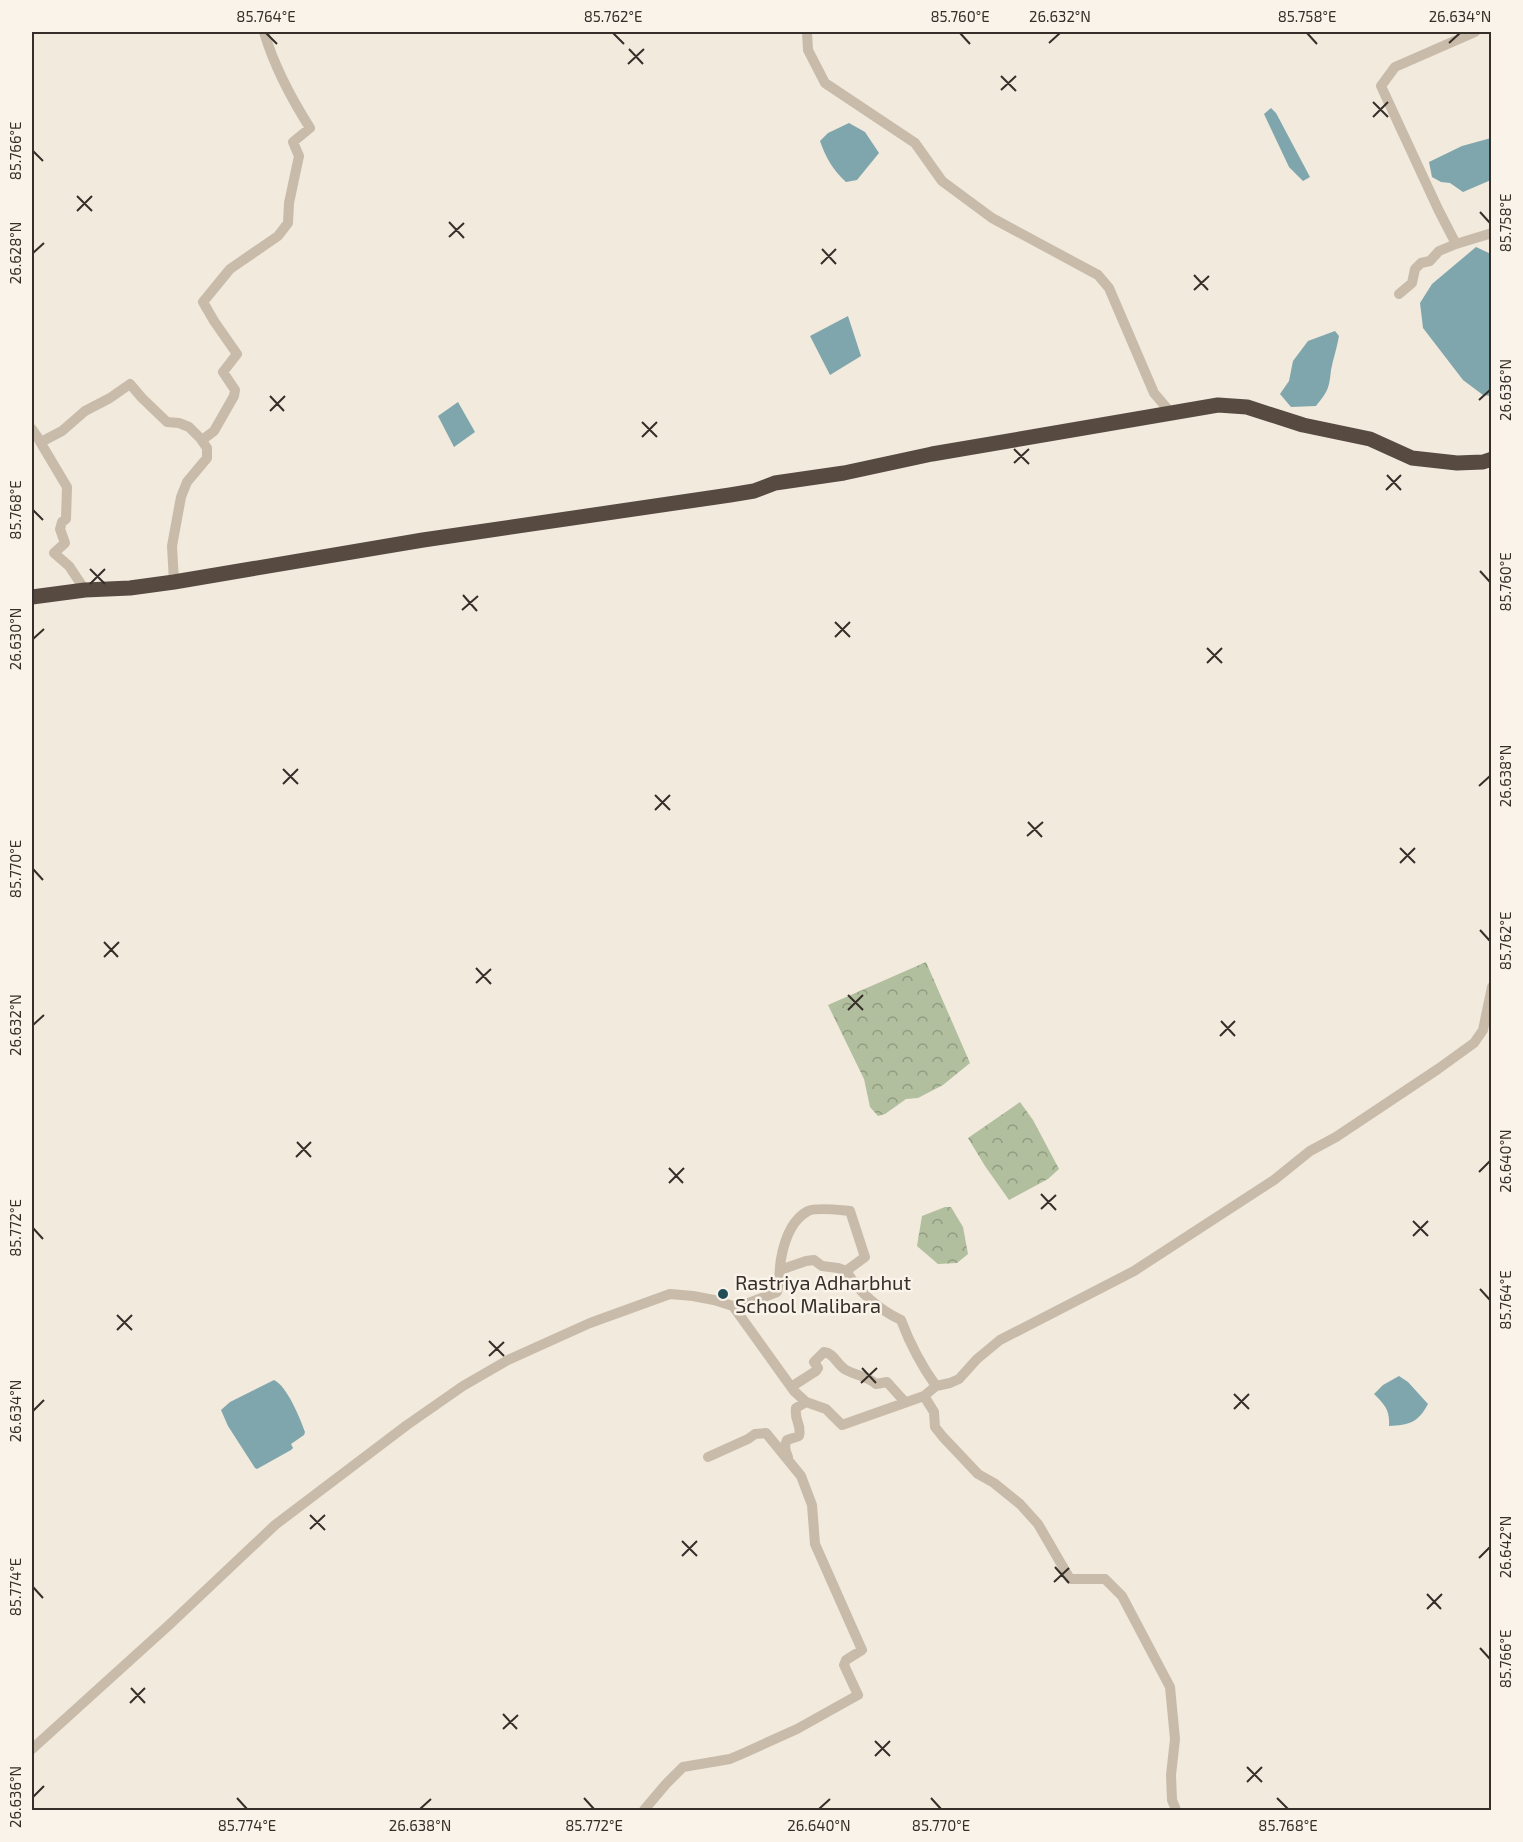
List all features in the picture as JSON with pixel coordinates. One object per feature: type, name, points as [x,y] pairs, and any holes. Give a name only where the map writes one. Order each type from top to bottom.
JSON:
[{"type":"highway","points":[[32,597],[174,582],[434,538],[746,492],[776,483],[844,473],[932,454],[1218,405],[1247,407],[1303,425],[1370,439],[1412,458],[1457,463],[1483,462],[1491,459]]},
{"type":"street","points":[[202,440],[214,431],[234,396],[235,390],[223,372],[237,354],[203,302],[230,269],[278,236],[288,224],[289,203],[299,156],[293,142],[309,128],[291,97],[264,32]]},
{"type":"street","points":[[807,32],[808,50],[825,83],[915,143],[942,181],[992,218],[1098,276],[1109,288],[1154,393],[1171,413]]},
{"type":"street","points":[[1456,243],[1381,86],[1395,68],[1475,32]]},
{"type":"street","points":[[1399,294],[1412,283],[1415,269],[1421,263],[1430,261],[1439,251],[1456,243],[1491,233]]},
{"type":"street","points":[[39,440],[40,442],[62,431],[85,411],[130,384],[167,422],[179,423],[189,428],[202,440],[207,448],[207,458],[187,482],[180,497],[172,546],[174,582]]},
{"type":"street","points":[[32,429],[67,487],[66,519],[62,522],[60,529],[65,543],[54,553],[69,566],[85,590]]},
{"type":"street","points":[[734,1306],[791,1387],[806,1402],[826,1408],[842,1425],[924,1396],[936,1386],[959,1379],[977,1359],[1000,1340],[1134,1271],[1274,1180],[1310,1151],[1336,1137],[1438,1069],[1474,1043],[1483,1030],[1491,987]]},
{"type":"street","points":[[32,1749],[275,1525],[407,1425],[463,1386],[508,1360],[569,1332],[670,1294],[714,1300],[734,1306],[746,1304],[777,1292],[787,1236],[801,1216],[809,1210],[850,1211],[865,1257],[846,1271]]},
{"type":"street","points":[[780,1270],[814,1260],[822,1266],[846,1271],[856,1287],[875,1305],[902,1320],[909,1341],[936,1386]]},
{"type":"street","points":[[791,1387],[816,1371],[818,1368],[814,1362],[824,1352],[847,1371],[868,1377],[876,1384],[887,1382],[905,1402]]},
{"type":"street","points":[[924,1396],[934,1412],[935,1427],[978,1474],[994,1483],[1020,1504],[1038,1524],[1070,1579],[1105,1579],[1122,1596],[1170,1687],[1174,1738],[1171,1775],[1172,1800],[1176,1810]]},
{"type":"street","points":[[789,1463],[785,1443],[799,1436],[801,1430],[795,1418],[796,1408],[806,1402]]},
{"type":"street","points":[[644,1810],[683,1767],[730,1759],[797,1729],[858,1695],[844,1665],[846,1660],[862,1650],[815,1544],[810,1496],[801,1476],[766,1433],[755,1434],[708,1457]]},
{"type":"green space","points":[[926,962],[970,1063],[943,1085],[918,1098],[906,1099],[885,1114],[878,1116],[870,1107],[864,1079],[828,1005]]},
{"type":"green space","points":[[1020,1102],[1033,1120],[1059,1169],[1048,1179],[1009,1200],[968,1138]]},
{"type":"green space","points":[[951,1207],[963,1227],[968,1254],[957,1263],[938,1264],[917,1246],[922,1216]]},
{"type":"water","points":[[1271,108],[1276,113],[1310,177],[1303,181],[1289,167],[1264,114]]},
{"type":"water","points":[[849,123],[865,132],[879,153],[857,180],[846,182],[830,163],[820,141],[828,133]]},
{"type":"water","points":[[1491,138],[1491,180],[1463,192],[1450,183],[1441,182],[1432,177],[1429,162],[1462,146]]},
{"type":"water","points":[[1476,247],[1491,254],[1491,396],[1483,395],[1463,380],[1423,328],[1420,303],[1432,284]]},
{"type":"water","points":[[848,316],[861,356],[830,375],[810,336]]},
{"type":"water","points":[[1335,331],[1339,336],[1329,386],[1325,393],[1316,406],[1291,407],[1280,394],[1289,381],[1293,361],[1308,341]]},
{"type":"water","points":[[458,402],[475,432],[454,447],[438,416]]},
{"type":"water","points":[[1399,1376],[1408,1382],[1428,1404],[1412,1422],[1389,1426],[1386,1408],[1374,1394],[1383,1385]]},
{"type":"water","points":[[274,1380],[288,1395],[305,1432],[291,1444],[293,1448],[291,1450],[257,1469],[228,1426],[221,1410],[230,1402]]},
{"type":"place","name":"Rastriya Adharbhut School Malibara","points":[[723,1294]]}]
